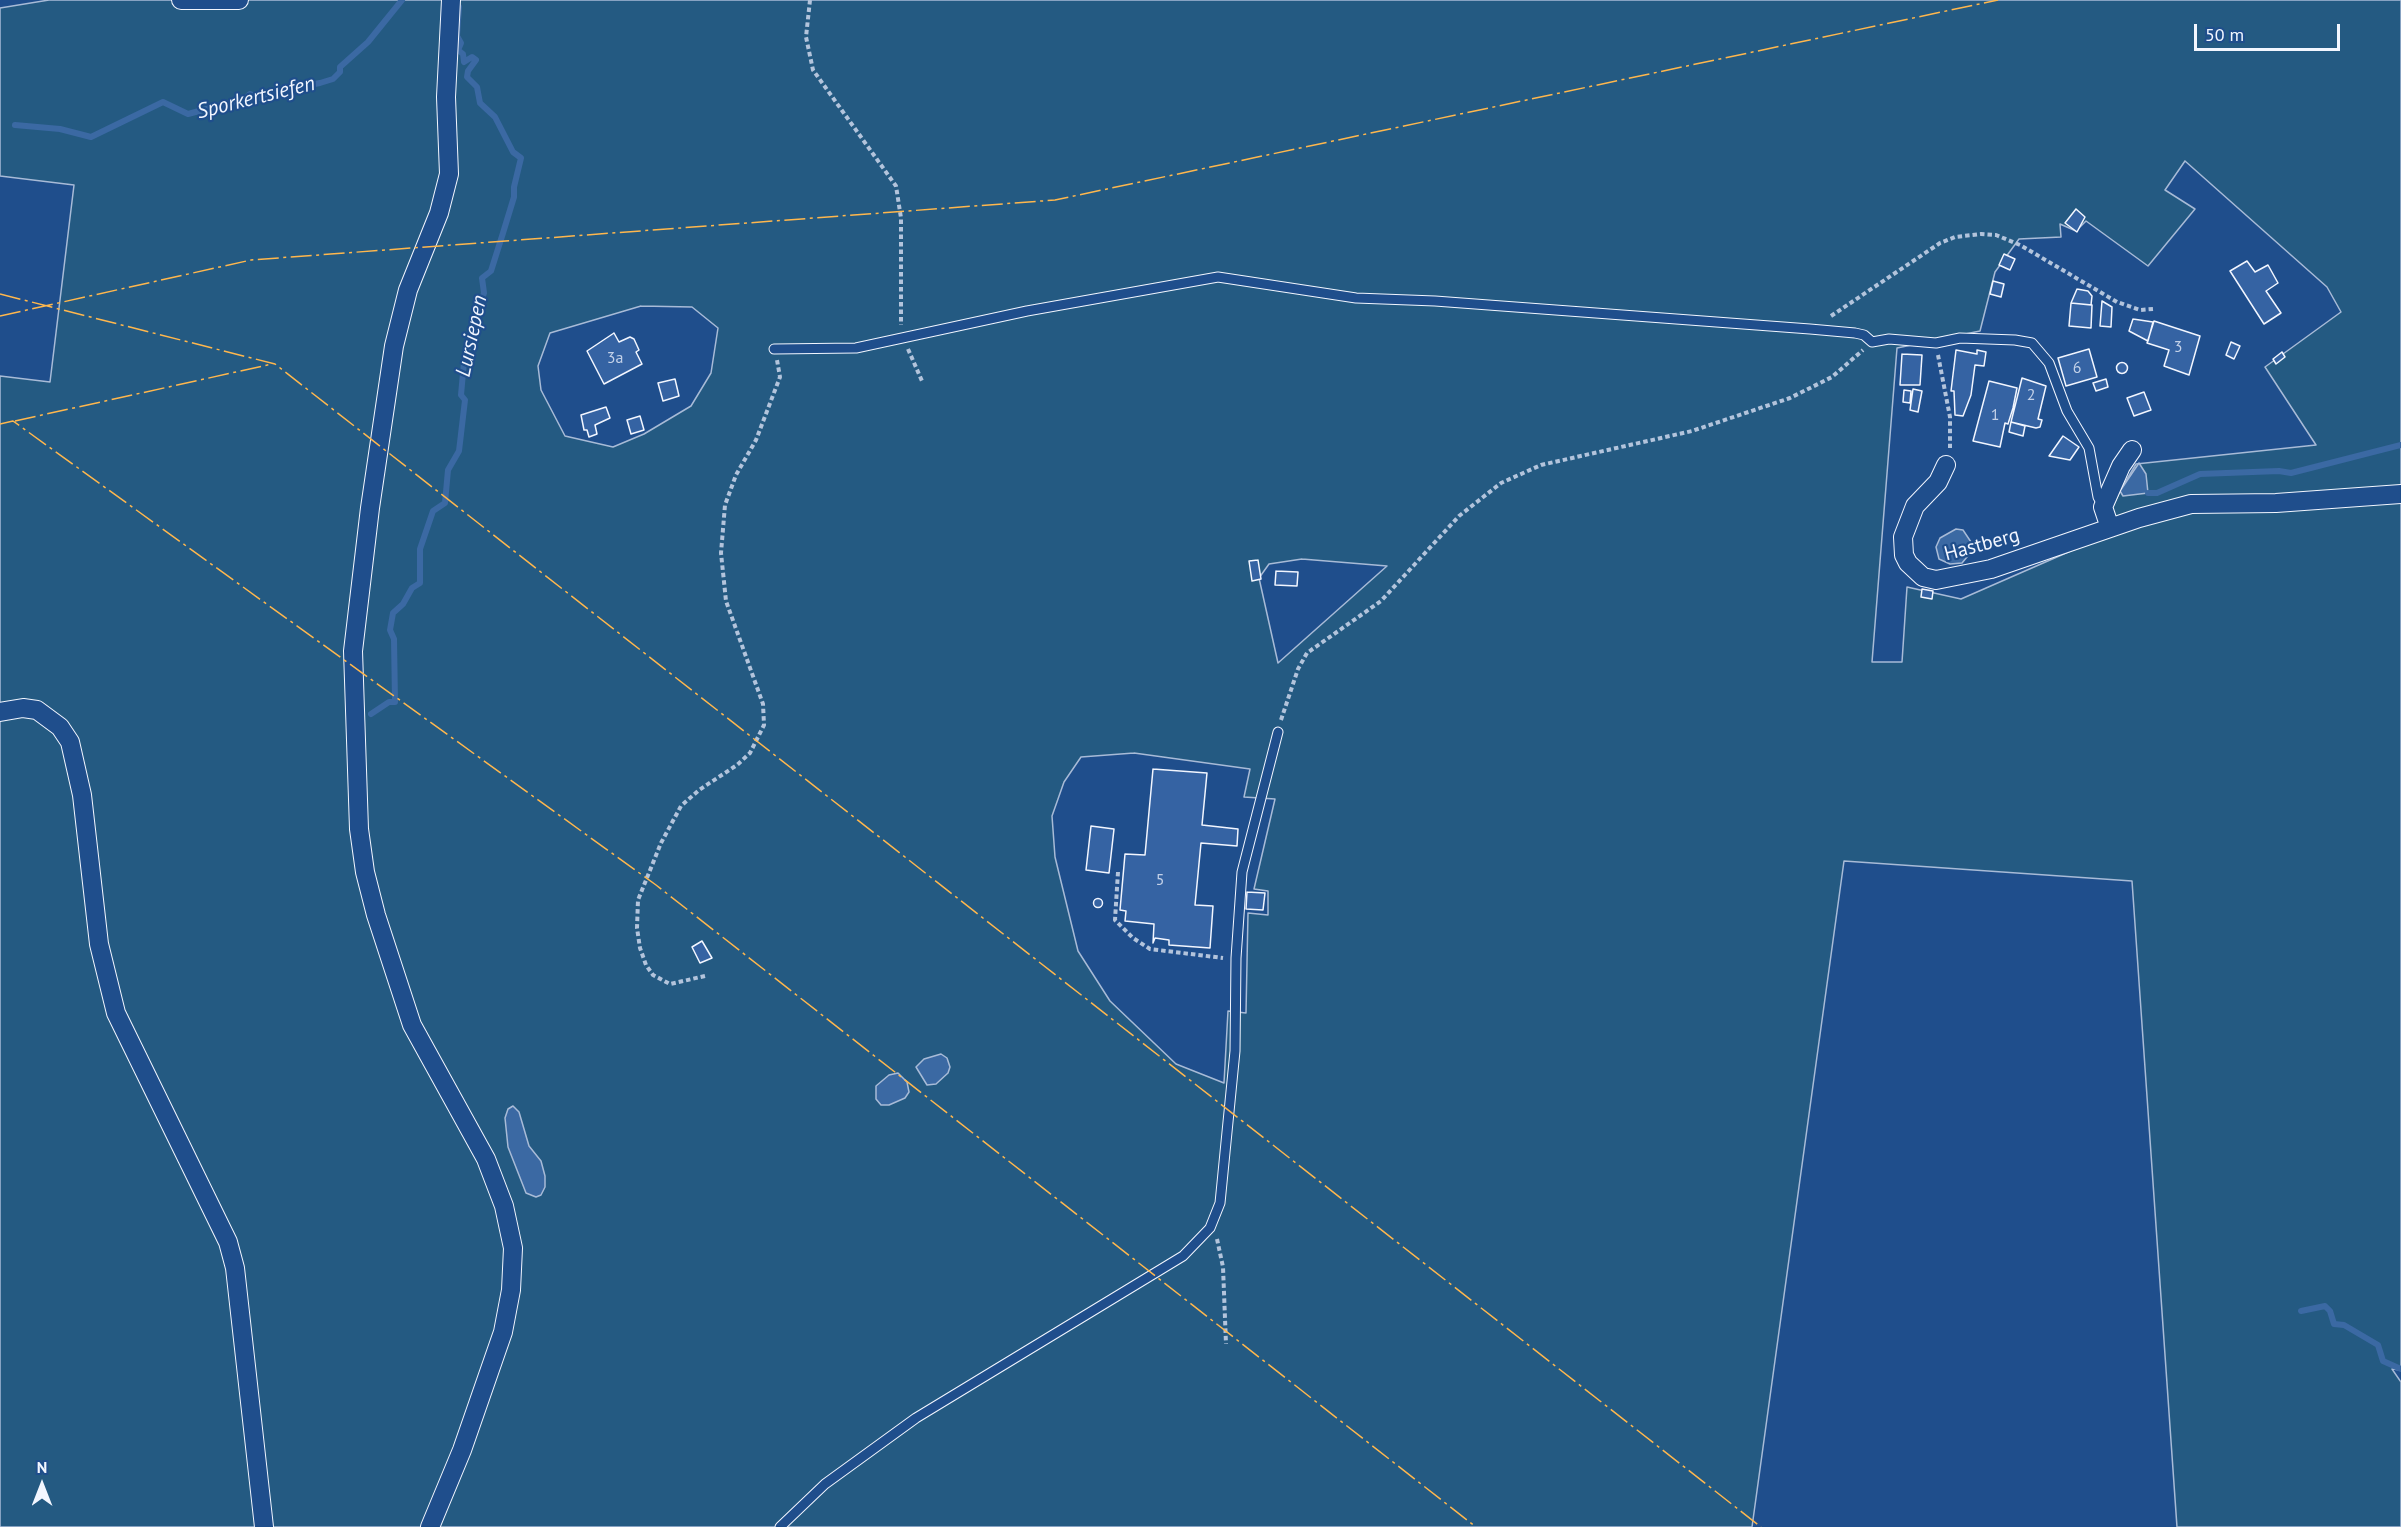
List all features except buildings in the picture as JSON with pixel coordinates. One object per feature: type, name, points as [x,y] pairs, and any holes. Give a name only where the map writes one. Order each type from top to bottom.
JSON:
[{"type":"street","points":[[182,0],[238,0]]},
{"type":"street","points":[[430,1527],[462,1450],[503,1332],[511,1290],[513,1248],[504,1206],[486,1160],[412,1025],[376,915],[365,872],[359,829],[353,651],[370,508],[394,346],[408,290],[439,213],[447,181],[449,160],[446,97],[451,0]]},
{"type":"street","points":[[2110,528],[2103,507],[2121,466],[2132,450]]},
{"type":"street","name":"Hastberg","points":[[1946,465],[1938,482],[1915,506],[1904,527],[1904,555],[1908,563],[1923,577],[1936,580],[1964,576],[2025,558],[2178,507],[2206,502],[2276,503],[2401,494]]},
{"type":"street","points":[[0,712],[23,708],[37,710],[60,727],[70,742],[82,795],[99,944],[116,1013],[225,1234],[235,1268],[264,1527]]},
{"type":"lane","points":[[774,349],[839,349],[905,338],[1027,310],[1218,277],[1356,298],[1435,301],[1855,333],[1864,335],[1872,342],[1889,339],[1936,342],[1979,338],[2015,340],[2032,344],[2049,363],[2067,411],[2089,448],[2098,497],[2103,507]]},
{"type":"lane","points":[[780,1527],[825,1484],[916,1418],[1183,1256],[1210,1228],[1220,1203],[1234,1063],[1236,958],[1242,872],[1278,732]]},
{"type":"path","points":[[810,0],[806,37],[813,70],[896,186],[901,218],[902,326],[911,359],[922,381]]},
{"type":"path","points":[[1810,329],[1881,285],[1940,243],[1966,234],[1989,234],[2008,239],[2117,302],[2140,310],[2153,309]]},
{"type":"path","points":[[1278,732],[1298,669],[1307,653],[1381,601],[1460,516],[1501,483],[1541,465],[1692,431],[1790,398],[1832,377],[1872,342]]},
{"type":"path","points":[[705,976],[670,984],[653,975],[646,965],[640,948],[637,928],[638,900],[660,843],[681,806],[743,759],[759,737],[764,725],[763,704],[726,601],[721,575],[721,553],[722,525],[729,492],[756,440],[780,377],[774,349]]},
{"type":"path","points":[[1939,362],[1951,428]]},
{"type":"path","points":[[1118,872],[1115,920],[1133,938],[1150,948],[1236,958]]},
{"type":"path","points":[[1210,1228],[1218,1241],[1223,1267],[1226,1344]]},
{"type":"shaded area","points":[[49,0],[2401,0],[2401,1370],[2392,1369],[2401,1382],[2401,1527],[2177,1527],[2132,881],[1844,861],[1752,1527],[0,1527],[0,376],[50,382],[74,185],[0,176],[0,8]],"holes":[[[2185,161],[2327,287],[2341,312],[2265,367],[2316,445],[2136,464],[2120,491],[2098,539],[1961,599],[1907,587],[1902,662],[1872,662],[1897,348],[1980,331],[1995,272],[2019,239],[2061,237],[2060,224],[2076,231],[2086,221],[2148,266],[2195,209],[2165,190]],[[641,306],[692,307],[718,328],[711,373],[691,406],[644,434],[613,447],[565,436],[541,390],[538,366],[550,333]],[[1302,559],[1387,566],[1278,663],[1259,578],[1269,564]],[[1134,753],[1250,769],[1244,797],[1275,799],[1254,889],[1268,891],[1268,915],[1248,913],[1246,1013],[1228,1011],[1224,1083],[1176,1064],[1110,1001],[1078,951],[1055,857],[1052,816],[1064,782],[1081,757]]]},
{"type":"shaded area","points":[[2139,463],[2146,474],[2148,493],[2123,496],[2120,491]]},
{"type":"shaded area","points":[[1956,529],[1963,530],[1971,542],[1972,551],[1962,563],[1950,564],[1939,559],[1936,547],[1940,538]]},
{"type":"shaded area","points":[[941,1054],[947,1058],[950,1067],[948,1073],[936,1084],[927,1085],[916,1067],[924,1059]]},
{"type":"shaded area","points":[[898,1073],[907,1082],[909,1092],[905,1098],[889,1105],[881,1105],[876,1099],[876,1086],[889,1075]]},
{"type":"shaded area","points":[[513,1106],[519,1112],[529,1146],[541,1161],[545,1176],[545,1187],[541,1195],[536,1197],[526,1193],[508,1147],[505,1118],[508,1109]]},
{"type":"waterway","name":"Sporkertsiefen","points":[[15,125],[60,129],[91,137],[163,102],[188,114],[244,99],[250,94],[260,98],[267,93],[333,79],[340,72],[340,67],[368,42],[402,0]]},
{"type":"waterway","name":"Lursiepen","points":[[371,714],[389,702],[395,702],[394,639],[390,630],[393,613],[403,604],[412,588],[420,583],[420,549],[433,511],[445,503],[448,470],[459,451],[465,400],[461,395],[464,362],[467,350],[475,336],[476,316],[484,293],[482,278],[491,271],[514,197],[521,158],[513,152],[495,117],[480,103],[477,87],[467,77],[468,71],[476,60],[472,57],[464,62],[463,54],[458,50],[461,43],[457,36],[459,7]]},
{"type":"waterway","points":[[2148,493],[2157,493],[2200,474],[2279,471],[2291,473],[2401,445]]},
{"type":"waterway","points":[[2301,1311],[2325,1306],[2330,1311],[2334,1324],[2344,1325],[2378,1345],[2383,1361],[2401,1369]]},
{"type":"power","points":[[0,316],[251,260],[1055,200],[1998,0]]},
{"type":"power","points":[[0,294],[275,364],[1761,1527]]},
{"type":"power","points":[[15,421],[272,364]]},
{"type":"power","points":[[0,424],[13,421],[656,885],[1476,1527]]}]
